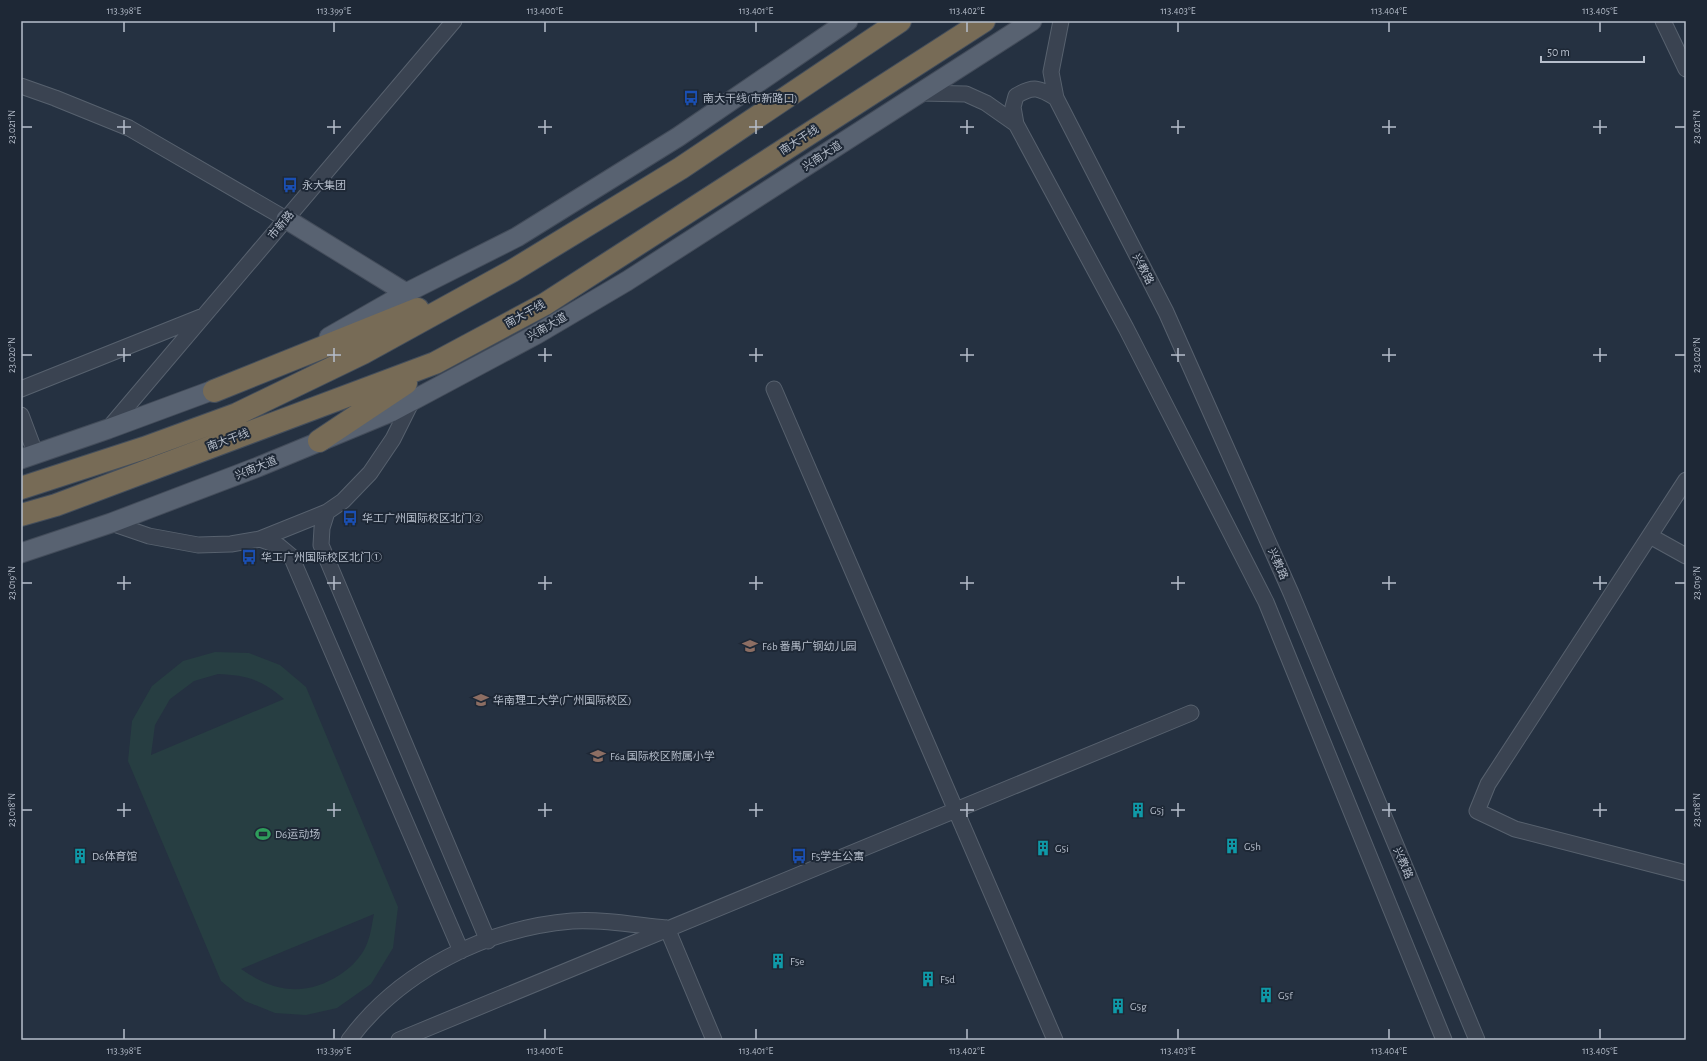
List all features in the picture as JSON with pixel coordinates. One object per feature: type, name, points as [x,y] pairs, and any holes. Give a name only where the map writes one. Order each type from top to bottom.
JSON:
[{"type":"highway","name":"南大干线","points":[[21,488],[144,448],[237,414],[363,353],[512,271],[681,168],[900,21]]},
{"type":"highway","name":"南大干线","points":[[21,515],[56,505],[435,363],[545,304],[984,21]]},
{"type":"highway","points":[[214,391],[512,271]]},
{"type":"highway","points":[[319,441],[435,363]]},
{"type":"main road","points":[[29,457],[214,391],[329,336],[406,294],[517,237],[678,137],[848,21]]},
{"type":"main road","name":"兴南大道","points":[[21,553],[111,523],[258,467],[374,420],[412,401],[537,334],[627,281],[1032,21]]},
{"type":"main road","points":[[286,219],[406,294]]},
{"type":"street","name":"市新路","points":[[108,429],[454,21]]},
{"type":"street","name":"兴教路","points":[[1061,21],[1051,72],[1056,98],[1166,312],[1285,579],[1477,1040]]},
{"type":"street","points":[[1663,21],[1686,69]]},
{"type":"street","points":[[21,86],[129,128],[286,219]]},
{"type":"street","points":[[1056,98],[1040,89],[1029,88],[1016,96],[1013,107],[1016,124],[1126,328],[1266,602],[1444,1040]]},
{"type":"street","points":[[920,93],[966,94],[986,103],[1016,124]]},
{"type":"street","points":[[21,388],[204,316]]},
{"type":"street","points":[[774,389],[1055,1040]]},
{"type":"street","points":[[111,523],[150,536],[198,546],[231,544],[260,539],[327,512],[343,501],[370,473],[394,439],[412,401]]},
{"type":"street","points":[[21,415],[29,457]]},
{"type":"street","points":[[1686,480],[1488,784],[1477,811],[1515,829],[1686,873]]},
{"type":"street","points":[[327,512],[322,528],[321,544],[488,940]]},
{"type":"street","points":[[1650,536],[1686,556]]},
{"type":"street","points":[[260,539],[279,546],[291,556],[461,951]]},
{"type":"street","points":[[399,1040],[667,928],[956,811],[1192,713]]},
{"type":"street","points":[[349,1040],[390,996],[427,968],[461,951],[488,940],[524,929],[572,921],[619,922],[667,928]]},
{"type":"street","points":[[667,928],[714,1040]]},
{"type":"green space","name":"D6运动场","points":[[215,652],[249,653],[280,665],[306,687],[398,907],[393,948],[371,984],[337,1008],[306,1015],[275,1013],[245,1001],[221,981],[128,761],[132,721],[152,686],[183,661]],"holes":[[[218,674],[246,677],[254,680],[269,687],[284,699],[151,755],[155,725],[170,699],[194,681]],[[374,914],[369,938],[361,955],[345,971],[328,981],[303,989],[291,989],[266,983],[241,969]]]},
{"type":"place","name":"南大干线(市新路口)","points":[[691,98]]},
{"type":"place","name":"永大集团","points":[[290,185]]},
{"type":"place","name":"华工广州国际校区北门②","points":[[350,518]]},
{"type":"place","name":"华工广州国际校区北门①","points":[[249,557]]},
{"type":"place","name":"F6b 番禺广钢幼儿园","points":[[750,646]]},
{"type":"place","name":"华南理工大学(广州国际校区)","points":[[481,700]]},
{"type":"place","name":"F6a 国际校区附属小学","points":[[598,756]]},
{"type":"place","name":"G5j","points":[[1138,810]]},
{"type":"place","name":"D6运动场","points":[[263,834]]},
{"type":"place","name":"G5h","points":[[1232,846]]},
{"type":"place","name":"G5i","points":[[1043,848]]},
{"type":"place","name":"D6体育馆","points":[[80,856]]},
{"type":"place","name":"F5学生公寓","points":[[799,856]]},
{"type":"place","name":"F5e","points":[[778,961]]},
{"type":"place","name":"F5d","points":[[928,979]]},
{"type":"place","name":"G5f","points":[[1266,995]]},
{"type":"place","name":"G5g","points":[[1118,1006]]}]
